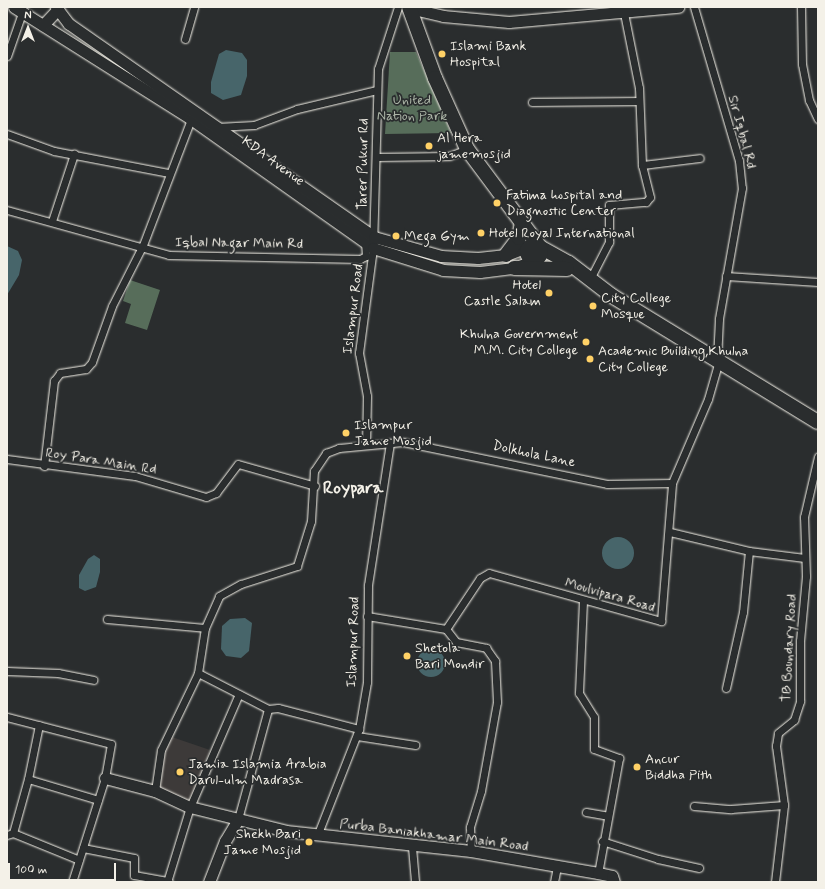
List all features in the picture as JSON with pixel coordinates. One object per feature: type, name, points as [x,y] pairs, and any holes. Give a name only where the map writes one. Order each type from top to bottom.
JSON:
[{"type":"highway","points":[[405,7],[467,150],[522,224],[536,252],[568,266],[590,279],[717,363],[818,422]]},
{"type":"highway","points":[[506,255],[519,238],[522,224]]},
{"type":"highway","points":[[514,268],[568,266],[818,428]]},
{"type":"main road","points":[[405,7],[443,16],[509,22],[624,14],[678,7]]},
{"type":"main road","points":[[43,25],[57,8]]},
{"type":"main road","name":"KDA Avenue","points":[[57,8],[69,24],[217,127],[371,243],[441,256],[506,255],[536,252]]},
{"type":"main road","name":"KDA Avenue","points":[[18,10],[191,119],[371,243],[443,270],[480,272],[514,268],[536,252]]},
{"type":"main road","name":"Purba Baniakhamar Main Road","points":[[105,778],[155,791],[190,807],[317,836],[412,847],[471,851],[612,876],[614,882]]},
{"type":"main road","points":[[209,882],[225,841],[238,819]]},
{"type":"street","points":[[185,39],[194,7]]},
{"type":"street","name":"Tarer Pukur Rd","points":[[371,243],[377,157],[377,90],[382,49],[405,7]]},
{"type":"street","name":"Sir Iqbal Rd","points":[[694,7],[739,161],[742,188],[726,276],[717,363]]},
{"type":"street","points":[[801,7],[802,64],[809,100],[818,119]]},
{"type":"street","points":[[7,56],[18,10]]},
{"type":"street","points":[[590,279],[609,242],[609,205],[648,200],[642,165],[639,100],[624,14]]},
{"type":"street","points":[[217,127],[254,125],[297,109],[377,90]]},
{"type":"street","points":[[532,102],[639,100]]},
{"type":"street","points":[[44,466],[54,381],[60,373],[86,369],[92,362],[112,306],[143,245],[168,173],[191,119]]},
{"type":"street","points":[[7,134],[74,154],[168,173]]},
{"type":"street","points":[[377,157],[449,156],[467,150]]},
{"type":"street","points":[[52,221],[74,154]]},
{"type":"street","points":[[642,165],[700,158]]},
{"type":"street","name":"Iqbal Nagar Main Rd","points":[[7,210],[143,245],[169,255],[360,260],[366,256],[371,243]]},
{"type":"street","name":"Islampur Road","points":[[366,445],[367,396],[359,353],[371,243]]},
{"type":"street","points":[[726,276],[818,282]]},
{"type":"street","name":"Moulvipara Road","points":[[446,629],[480,578],[489,574],[583,601],[661,621],[670,532],[672,483],[708,399],[717,363]]},
{"type":"street","name":"Islampur Road","points":[[317,836],[358,732],[367,682],[368,585],[390,443]]},
{"type":"street","name":"Dolkhola Lane","points":[[205,628],[219,596],[241,584],[297,566],[310,522],[314,471],[326,453],[366,445],[390,443],[437,447],[607,484],[672,483]]},
{"type":"street","name":"TB Boundary Road","points":[[775,882],[784,805],[776,746],[778,733],[794,720],[800,701],[805,558],[804,517],[818,457]]},
{"type":"street","name":"Roy Para Main Rd","points":[[7,458],[44,466],[135,476],[206,497],[216,493],[238,464],[314,486]]},
{"type":"street","points":[[670,532],[749,551],[805,558]]},
{"type":"street","points":[[726,688],[743,612],[749,551]]},
{"type":"street","points":[[583,601],[579,693],[594,717],[594,750],[619,758],[602,841],[598,873]]},
{"type":"street","points":[[367,616],[446,629],[456,642],[486,648],[495,661],[497,702],[484,777],[470,827],[471,851]]},
{"type":"street","points":[[107,619],[205,628],[198,673],[161,750],[155,791]]},
{"type":"street","points":[[7,671],[58,672],[93,680]]},
{"type":"street","points":[[198,673],[268,709],[278,708],[358,732],[415,745]]},
{"type":"street","points":[[83,848],[134,858],[134,875],[168,882],[190,807],[239,694]]},
{"type":"street","points":[[238,819],[268,709]]},
{"type":"street","points":[[7,717],[111,744],[105,778],[72,882]]},
{"type":"street","points":[[39,726],[28,779],[10,834],[80,860]]},
{"type":"street","points":[[28,779],[98,800]]},
{"type":"street","points":[[694,806],[731,809],[784,805]]},
{"type":"street","points":[[586,812],[608,816]]},
{"type":"street","points":[[602,841],[658,860],[699,868]]},
{"type":"street","points":[[412,847],[415,882]]},
{"type":"street","points":[[554,882],[557,866]]},
{"type":"shaded area","name":"Jamia Islamia Arabia Darul-ulm Madrasa","points":[[169,736],[210,750],[190,803],[156,789]]},
{"type":"green space","name":"United Nation Park","points":[[390,52],[416,52],[451,133],[385,134]]},
{"type":"green space","points":[[130,280],[160,290],[147,330],[125,323],[131,304],[123,301]]},
{"type":"water","points":[[226,50],[242,53],[247,60],[247,76],[241,95],[223,100],[211,93],[211,82],[219,54]]},
{"type":"water","points":[[7,246],[18,251],[22,260],[19,275],[7,295]]},
{"type":"water","points":[[618,537],[629,542],[634,553],[629,564],[618,569],[607,564],[602,553],[607,542]]},
{"type":"water","points":[[94,555],[100,559],[100,572],[96,587],[85,591],[79,588],[79,575],[88,559]]},
{"type":"water","points":[[245,618],[252,623],[249,651],[241,658],[226,656],[221,649],[222,626],[230,619]]},
{"type":"water","points":[[431,649],[441,653],[445,663],[441,673],[431,677],[421,673],[417,663],[421,653]]},
{"type":"place","name":"Islami Bank Hospital","points":[[442,54]]},
{"type":"place","name":"Al Hera jamemosjid","points":[[429,146]]},
{"type":"place","name":"Fatima hospital and Diagnostic Center","points":[[497,203]]},
{"type":"place","name":"Hotel Royal International","points":[[481,233]]},
{"type":"place","name":"Mega Gym","points":[[396,236]]},
{"type":"place","name":"Hotel Castle Salam","points":[[549,293]]},
{"type":"place","name":"City College Mosque","points":[[593,306]]},
{"type":"place","name":"Khulna Government M.M. City College","points":[[586,342]]},
{"type":"place","name":"Academic Building,Khulna City College","points":[[590,359]]},
{"type":"place","name":"Islampur Jame Mosjid","points":[[346,433]]},
{"type":"place","name":"Shetola Bari Mondir","points":[[407,656]]},
{"type":"place","name":"Ancur Biddha Pith","points":[[637,767]]},
{"type":"place","name":"Jamia Islamia Arabia Darul-ulm Madrasa","points":[[180,772]]},
{"type":"place","name":"Shekh Bari Jame Mosjid","points":[[309,842]]},
{"type":"district","name":"Roypara","points":[[353,488]]}]
